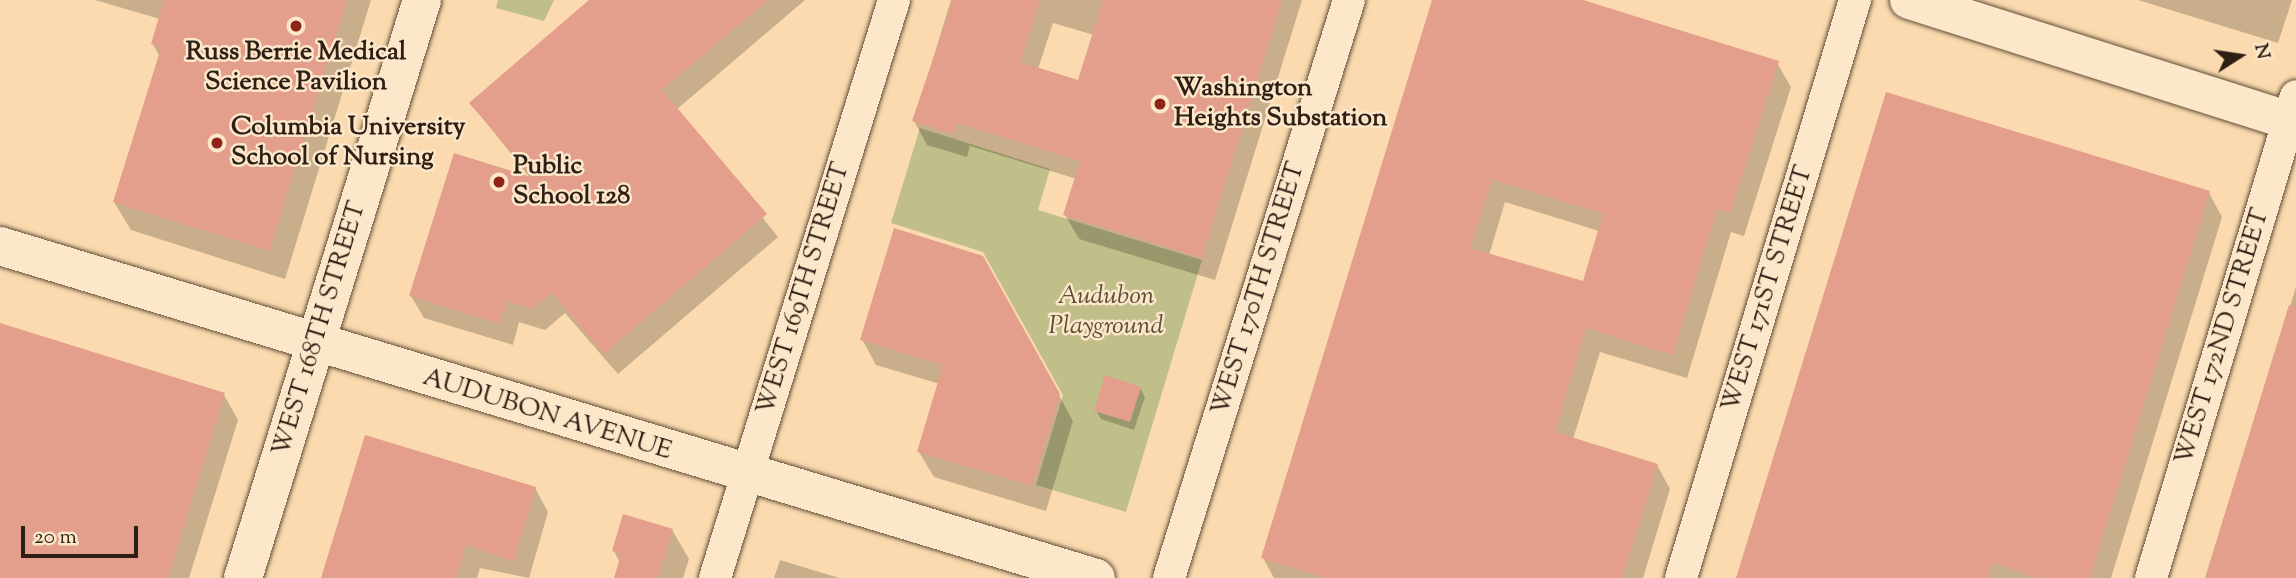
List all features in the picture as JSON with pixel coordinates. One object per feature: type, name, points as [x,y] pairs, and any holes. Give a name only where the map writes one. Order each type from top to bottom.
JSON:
[{"type":"street","name":"WEST 168TH STREET","points":[[243,578],[422,0]]},
{"type":"street","name":"WEST 169TH STREET","points":[[715,578],[894,0]]},
{"type":"street","name":"WEST 170TH STREET","points":[[1169,578],[1349,0]]},
{"type":"street","name":"WEST 171ST STREET","points":[[1681,578],[1856,0]]},
{"type":"street","points":[[1909,0],[2294,113]]},
{"type":"street","name":"WEST 172ND STREET","points":[[2151,578],[2294,113]]},
{"type":"street","name":"AUDUBON AVENUE","points":[[0,246],[316,345],[1096,578]]},
{"type":"green space","points":[[498,0],[554,0],[544,21],[496,8]]},
{"type":"green space","name":"Audubon Playground","points":[[920,128],[1050,169],[1038,210],[1202,260],[1126,512],[1036,485],[1063,395],[983,252],[891,223]]},
{"type":"building","name":"Columbia University School of Nursing","points":[[164,0],[347,0],[269,251],[113,202],[161,48],[151,44]]},
{"type":"building","name":"Public School 128","points":[[589,0],[768,0],[662,90],[767,214],[604,354],[552,293],[532,309],[507,301],[500,324],[409,296],[454,153],[534,178],[469,103]]},
{"type":"building","points":[[953,0],[1040,0],[1020,62],[1078,80],[1103,0],[1282,0],[1202,258],[1063,215],[1080,161],[957,123],[954,134],[912,121]]},
{"type":"building","points":[[1432,0],[1583,0],[1779,61],[1730,213],[1717,209],[1673,355],[1586,328],[1555,432],[1658,464],[1622,578],[1326,578],[1261,558]],"holes":[[[1492,179],[1603,214],[1583,281],[1470,248]]]},
{"type":"building","points":[[1886,92],[2210,191],[2090,578],[2036,578],[1993,562],[1988,578],[1736,578]]},
{"type":"building","points":[[894,228],[983,256],[1060,394],[1032,486],[917,452],[943,365],[860,340]]},
{"type":"building","points":[[2289,305],[2296,306],[2296,578],[2205,578]]},
{"type":"building","points":[[0,323],[225,393],[168,578],[0,578]]},
{"type":"building","points":[[1105,375],[1141,387],[1130,422],[1094,411]]},
{"type":"building","points":[[365,435],[536,487],[514,561],[466,545],[456,578],[321,578]]},
{"type":"building","points":[[623,514],[673,529],[658,578],[614,578],[621,554],[612,551]]},
{"type":"place","name":"Russ Berrie Medical Science Pavilion","points":[[296,26]]},
{"type":"place","name":"Washington Heights Substation","points":[[1160,104]]},
{"type":"place","name":"Columbia University School of Nursing","points":[[217,143]]},
{"type":"place","name":"Public School 128","points":[[499,182]]}]
